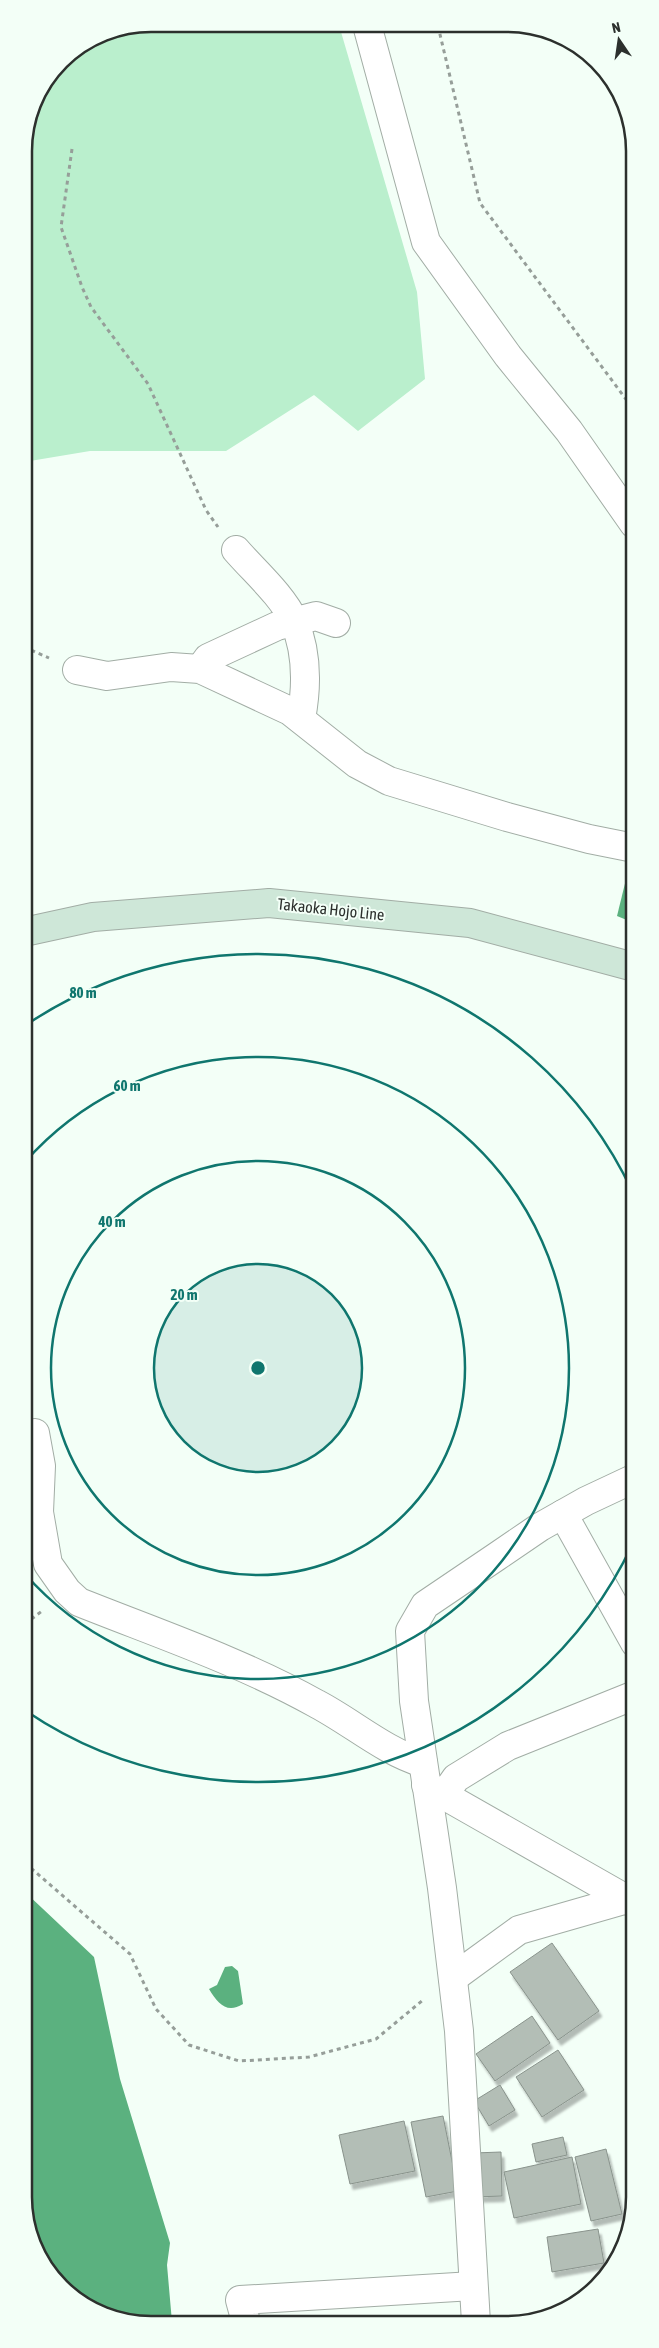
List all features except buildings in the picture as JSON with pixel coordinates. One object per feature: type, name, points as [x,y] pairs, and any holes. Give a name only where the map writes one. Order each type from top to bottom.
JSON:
[{"type":"main road","name":"Takaoka Hojo Line","points":[[33,930],[93,917],[269,903],[470,923],[626,965]]},
{"type":"street","points":[[368,32],[426,242],[508,356],[569,430],[626,512]]},
{"type":"street","points":[[236,550],[284,605],[294,621],[305,660],[304,703],[301,719]]},
{"type":"street","points":[[200,670],[208,658],[277,626],[316,616],[336,623]]},
{"type":"street","points":[[77,670],[107,676],[171,667],[200,670],[233,683],[290,711],[357,764],[389,781],[508,817],[589,839],[626,846]]},
{"type":"street","points":[[35,1433],[41,1466],[39,1512],[48,1564],[67,1591],[79,1602],[229,1662],[317,1704],[401,1756],[431,1781],[626,1898]]},
{"type":"street","points":[[475,2316],[459,2031],[431,1781],[414,1702],[410,1630],[425,1605],[563,1514],[626,1482]]},
{"type":"street","points":[[563,1514],[626,1627]]},
{"type":"street","points":[[431,1781],[456,1778],[508,1746],[626,1700]]},
{"type":"street","points":[[453,1978],[519,1930],[626,1902]]},
{"type":"street","points":[[244,2316],[240,2300],[473,2286]]},
{"type":"path","points":[[439,32],[480,203],[626,399]]},
{"type":"path","points":[[72,149],[61,227],[82,287],[91,307],[148,384],[206,510],[236,550]]},
{"type":"path","points":[[32,1869],[130,1954],[156,2009],[189,2045],[239,2062],[309,2057],[376,2039],[453,1978]]},
{"type":"shaded area","points":[[341,32],[417,292],[425,379],[358,431],[314,395],[226,451],[90,451],[33,461],[33,144],[39,113],[48,92],[67,67],[92,48],[128,35],[144,33]]},
{"type":"shaded area","points":[[626,879],[626,920],[617,916]]},
{"type":"shaded area","points":[[32,1899],[94,1957],[120,2079],[170,2243],[167,2265],[171,2316],[128,2313],[92,2300],[79,2291],[62,2275],[48,2256],[42,2242],[37,2227],[32,2197]]},
{"type":"shaded area","points":[[232,1966],[238,1971],[243,2004],[228,2008],[219,2003],[209,1989],[217,1985],[225,1967]]}]
